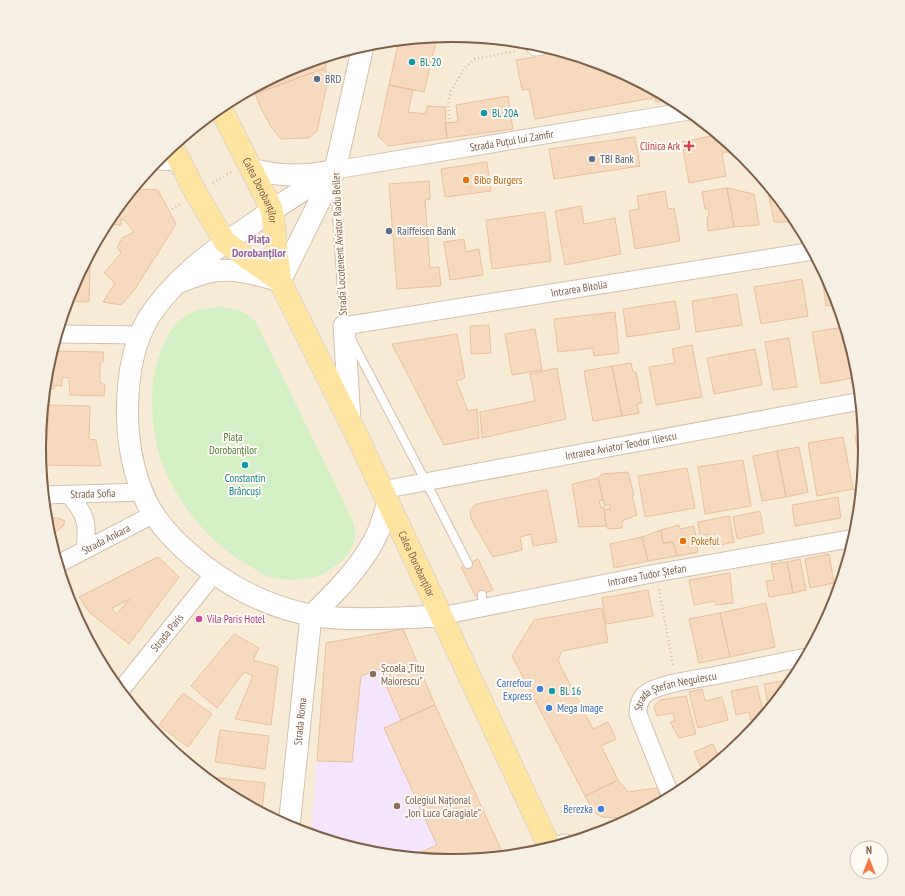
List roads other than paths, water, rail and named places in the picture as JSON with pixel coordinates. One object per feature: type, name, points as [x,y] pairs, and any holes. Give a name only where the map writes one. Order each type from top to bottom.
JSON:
[{"type":"main road","name":"Calea Dorobanților","points":[[223,113],[272,210],[280,281],[350,422],[441,616],[553,841]]},
{"type":"main road","name":"Calea Dorobanților","points":[[176,154],[196,193],[225,242],[280,281]]},
{"type":"street","name":"Strada Locotenent Aviator Radu Beller","points":[[335,170],[361,53]]},
{"type":"street","name":"Strada Puțul lui Zamfir","points":[[335,170],[680,112]]},
{"type":"street","points":[[250,166],[268,174],[297,176],[335,170]]},
{"type":"street","points":[[335,170],[272,210],[201,260],[176,284],[158,305],[140,335],[129,376],[128,417],[131,450],[143,492],[154,514],[165,529],[177,542],[214,574],[243,592],[279,607],[312,616],[357,619],[393,619],[441,616]]},
{"type":"street","points":[[176,284],[208,272],[222,270],[244,272],[280,281],[335,170]]},
{"type":"street","name":"Intrarea Bitolia","points":[[344,326],[808,252]]},
{"type":"street","name":"Strada Locotenent Aviator Radu Beller","points":[[344,326],[350,422]]},
{"type":"street","points":[[63,334],[140,335]]},
{"type":"street","name":"Intrarea Aviator Teodor Iliescu","points":[[385,497],[426,482],[856,402]]},
{"type":"street","name":"Strada Sofia","points":[[49,495],[143,492]]},
{"type":"street","points":[[69,495],[79,506],[86,520],[87,533],[85,550]]},
{"type":"street","points":[[312,616],[337,591],[365,555],[378,530],[385,497]]},
{"type":"street","name":"Strada Ankara","points":[[63,562],[154,514]]},
{"type":"street","name":"Intrarea Tudor Ștefan","points":[[441,616],[483,601],[656,573],[848,539]]},
{"type":"street","name":"Strada Paris","points":[[124,686],[214,574]]},
{"type":"street","name":"Strada Roma","points":[[290,820],[312,616]]},
{"type":"street","name":"Strada Ștefan Negulescu","points":[[669,792],[638,714],[640,700],[645,694],[651,690],[676,683],[799,659]]},
{"type":"lane","name":"Strada Locotenent Aviator Radu Beller","points":[[335,170],[344,326]]},
{"type":"lane","points":[[344,326],[468,564]]},
{"type":"place","name":"Bl. 20","points":[[412,62]]},
{"type":"place","name":"BRD","points":[[317,79]]},
{"type":"place","name":"Bl. 20A","points":[[484,113]]},
{"type":"place","name":"Clinica Ark","points":[[689,146]]},
{"type":"place","name":"TBI Bank","points":[[592,159]]},
{"type":"place","name":"Bibo Burgers","points":[[466,180]]},
{"type":"place","name":"Raiffeisen Bank","points":[[389,231]]},
{"type":"place","name":"Constantin Brâncuși","points":[[245,465]]},
{"type":"place","name":"Pokeful","points":[[683,541]]},
{"type":"place","name":"Vila Paris Hotel","points":[[199,619]]},
{"type":"place","name":"Școala „Titu Maiorescu”","points":[[373,674]]},
{"type":"place","name":"Carrefour Express","points":[[540,689]]},
{"type":"place","name":"Bl. 16","points":[[552,691]]},
{"type":"place","name":"Mega Image","points":[[549,708]]},
{"type":"place","name":"Colegiul Național „Ion Luca Caragiale”","points":[[397,806]]},
{"type":"place","name":"Berezka","points":[[601,809]]},
{"type":"district","name":"Piața Dorobanților","points":[[259,246]]}]
